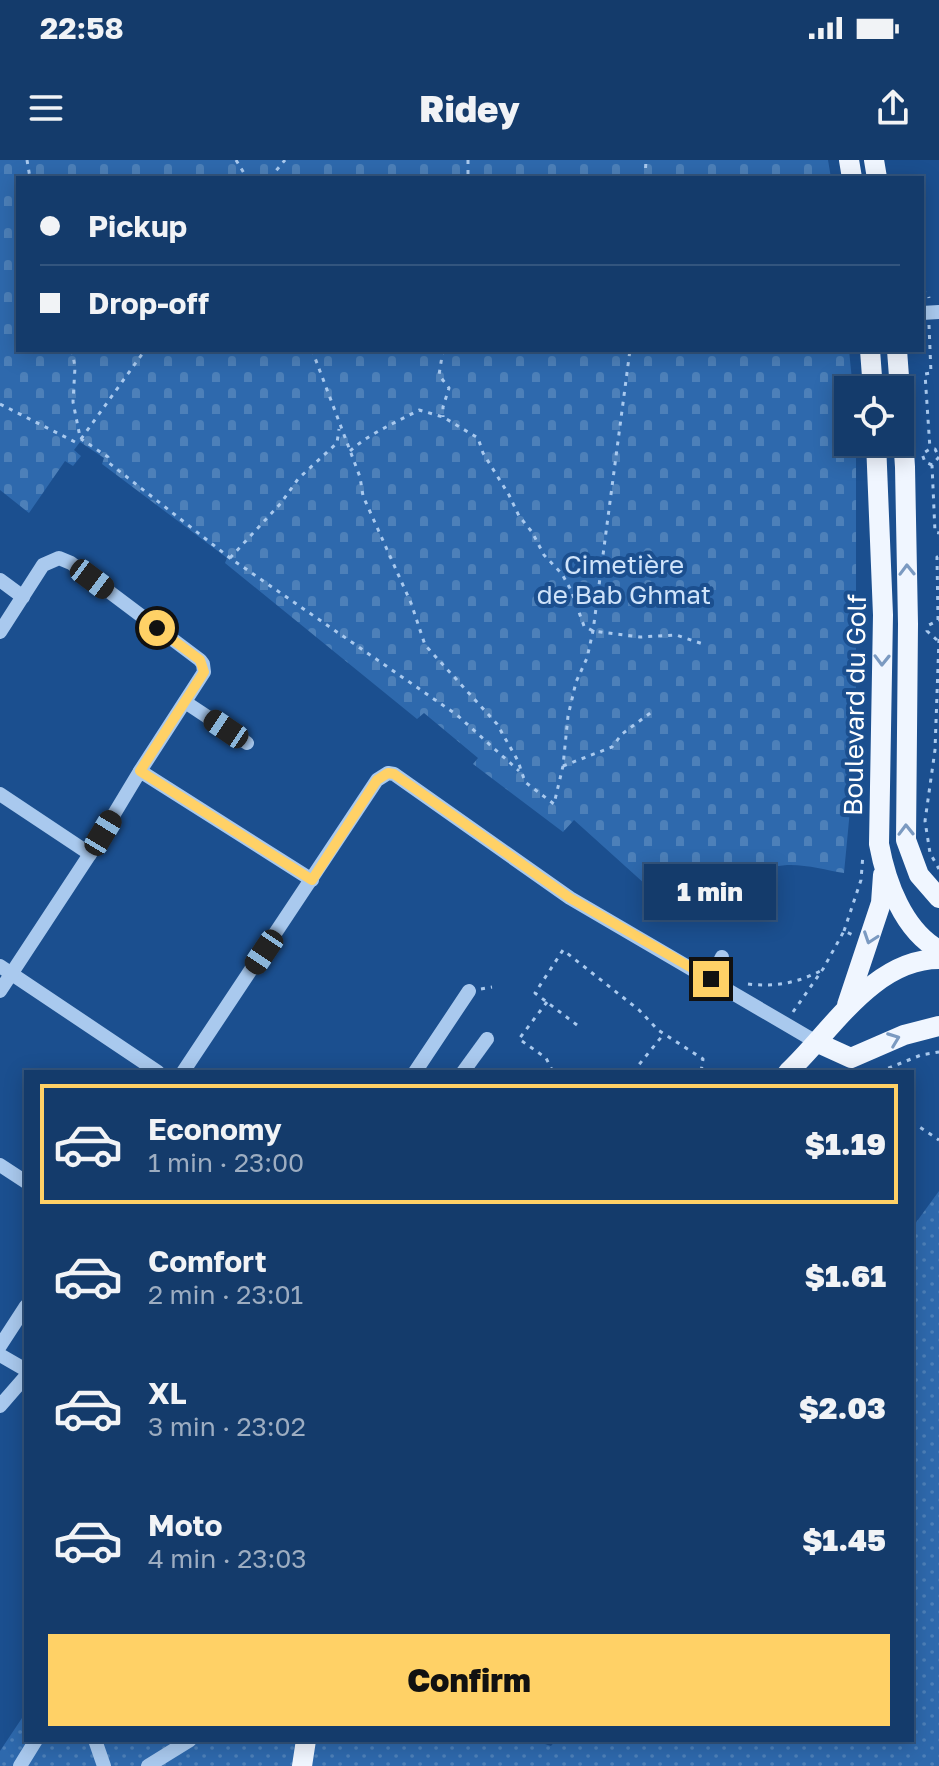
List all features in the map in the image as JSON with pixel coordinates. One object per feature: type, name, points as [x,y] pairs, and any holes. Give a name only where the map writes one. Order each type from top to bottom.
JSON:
[{"type":"main road","points":[[870,352],[872,376]]},
{"type":"main road","name":"Boulevard du Golf","points":[[897,352],[899,376]]},
{"type":"main road","name":"Boulevard du Golf","points":[[877,456],[883,615],[879,844],[891,889],[925,941],[939,950]]},
{"type":"main road","name":"Boulevard du Golf","points":[[904,456],[908,624],[906,840],[919,875],[939,898]]},
{"type":"main road","points":[[847,1007],[881,903],[883,867]]},
{"type":"main road","points":[[790,1070],[863,992],[902,968],[924,960],[939,959]]},
{"type":"main road","points":[[818,1043],[851,1058],[904,1035],[939,1026]]},
{"type":"main road","points":[[302,1766],[306,1742]]},
{"type":"street","points":[[0,632],[43,565],[59,558],[71,563],[203,664],[204,672],[90,854],[6,969],[0,991]]},
{"type":"street","points":[[0,580],[23,597]]},
{"type":"street","points":[[185,702],[247,743]]},
{"type":"street","points":[[140,771],[312,880]]},
{"type":"street","points":[[184,1070],[377,780],[388,773],[394,774],[570,898],[818,1043]]},
{"type":"street","points":[[0,794],[90,854]]},
{"type":"street","points":[[711,979],[722,957]]},
{"type":"street","points":[[6,969],[155,1070]]},
{"type":"street","points":[[416,1070],[469,991]]},
{"type":"street","points":[[464,1070],[487,1039]]},
{"type":"street","points":[[0,1165],[24,1181]]},
{"type":"street","points":[[0,1346],[24,1309]]},
{"type":"street","points":[[0,1355],[24,1369]]},
{"type":"street","points":[[0,1406],[24,1378]]},
{"type":"street","points":[[20,1766],[35,1742]]},
{"type":"street","points":[[96,1742],[104,1766]]},
{"type":"street","points":[[148,1766],[187,1742]]},
{"type":"path","points":[[272,176],[285,160]]},
{"type":"path","points":[[929,335],[931,373],[925,374],[930,449]]},
{"type":"path","points":[[72,352],[75,367],[73,402],[81,439],[108,457],[109,463],[230,558],[457,715],[522,773]]},
{"type":"path","points":[[0,404],[75,442],[81,439],[144,352]]},
{"type":"path","points":[[313,352],[360,477],[363,496],[411,603],[425,645],[497,724],[518,761],[525,782],[554,804],[563,766],[568,716],[593,631],[630,352]]},
{"type":"path","points":[[443,352],[439,375],[449,388],[443,417]]},
{"type":"path","points":[[350,451],[368,435],[419,410],[443,417],[478,438],[483,453],[519,516],[544,555],[562,574],[584,626],[593,631],[640,637],[676,635],[703,644]]},
{"type":"path","points":[[230,558],[281,503],[298,479],[337,443],[339,427]]},
{"type":"path","points":[[932,465],[925,462],[922,454],[935,449],[939,457],[932,465],[935,532],[939,533]]},
{"type":"path","points":[[939,557],[938,620],[929,625],[927,631],[938,640],[935,750],[925,821],[930,853],[939,869]]},
{"type":"path","points":[[563,766],[612,747],[622,734],[653,711]]},
{"type":"path","points":[[793,1012],[823,969],[844,931],[853,935]]},
{"type":"path","points":[[577,1025],[535,993],[563,950],[639,1010],[664,1034],[703,1059],[701,1070]]},
{"type":"path","points":[[739,996],[747,984],[767,986],[795,982],[823,969]]},
{"type":"path","points":[[547,1002],[519,1039],[546,1058],[552,1070]]},
{"type":"path","points":[[635,1070],[664,1034]]},
{"type":"path","points":[[884,1070],[921,1055],[939,1052]]},
{"type":"path","points":[[914,1123],[939,1140]]},
{"type":"green space","name":"Cimetière de Bab Ghmat","points":[[0,160],[828,160],[831,176],[16,176],[16,352],[849,352],[852,376],[834,376],[834,456],[856,456],[856,747],[844,873],[801,865],[772,867],[729,882],[676,912],[574,820],[563,832],[473,764],[478,758],[424,713],[417,719],[225,563],[227,558],[102,464],[104,458],[80,442],[74,450],[81,456],[73,466],[65,461],[29,513],[0,490]]},
{"type":"green space","points":[[939,1191],[939,1766],[0,1766],[0,1751],[24,1715],[24,1742],[539,1742],[551,1746],[554,1742],[914,1742],[914,1225]]},
{"type":"route","points":[[157,628],[200,660],[204,672],[140,771],[312,880],[377,780],[388,773],[394,774],[570,898],[711,979]]}]
